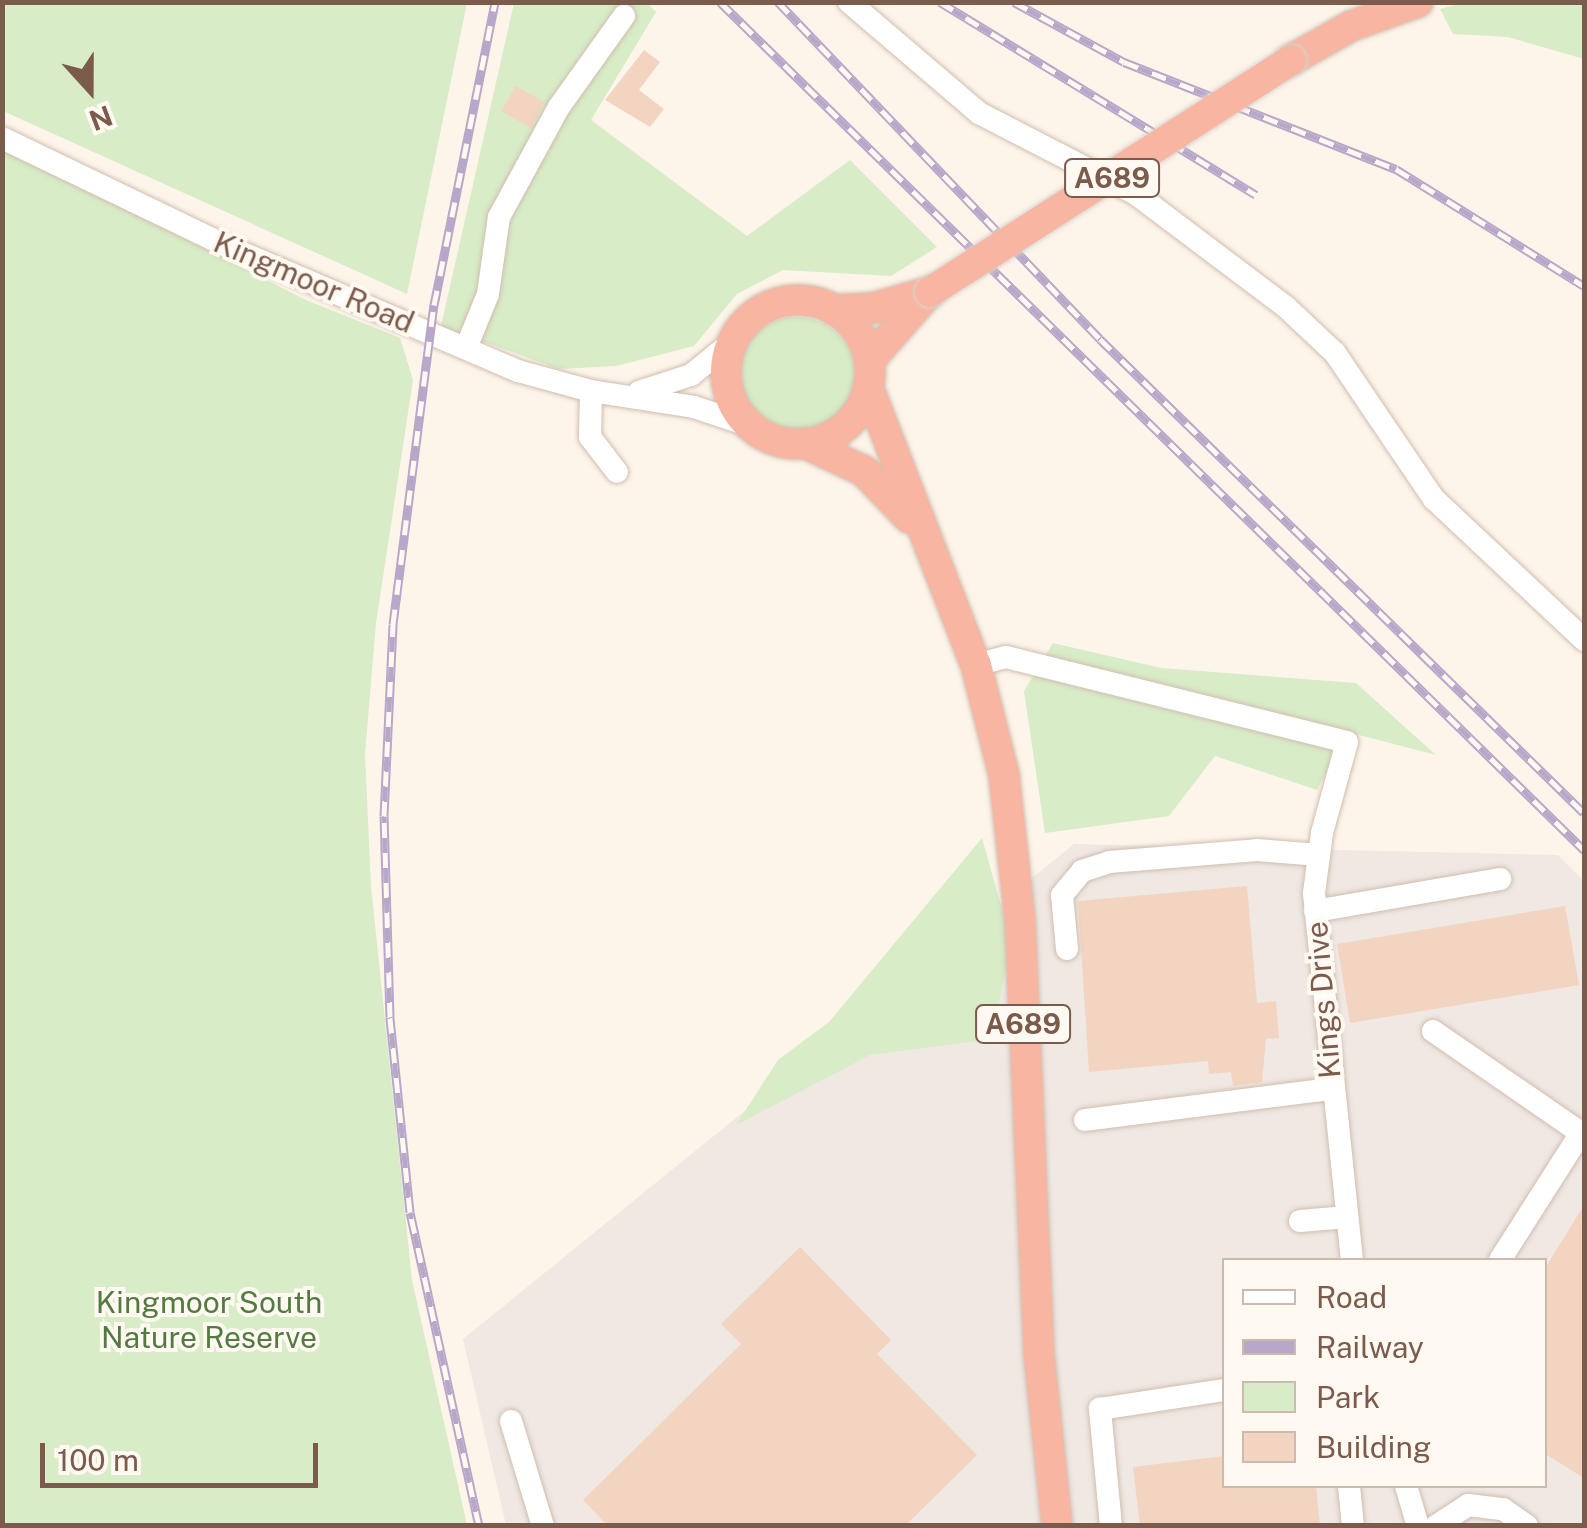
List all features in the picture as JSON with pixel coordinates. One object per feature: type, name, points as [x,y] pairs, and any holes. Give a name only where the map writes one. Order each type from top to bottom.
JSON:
[{"type":"highway","name":"A689","points":[[1351,26],[1376,2]]},
{"type":"highway","name":"A689","points":[[834,310],[874,308],[930,292],[1292,60],[1351,26],[1418,2]]},
{"type":"highway","name":"A689","points":[[804,443],[850,421],[868,374],[930,292]]},
{"type":"highway","name":"A689","points":[[733,341],[771,305],[810,301],[834,310],[857,331],[924,536],[976,665],[1012,836],[1038,1335],[1056,1526]]},
{"type":"highway","points":[[733,341],[728,386],[751,426]]},
{"type":"highway","name":"A689","points":[[751,426],[770,438],[804,443],[864,471],[924,536]]},
{"type":"street","points":[[849,2],[978,112],[1136,194],[1286,307],[1335,353],[1434,499],[1584,640]]},
{"type":"street","points":[[466,348],[488,294],[499,218],[559,107],[624,16]]},
{"type":"street","name":"Kingmoor Road","points":[[2,138],[270,266],[466,348],[591,392],[636,394],[751,426]]},
{"type":"street","name":"Kingmoor Road","points":[[636,394],[691,374],[733,341]]},
{"type":"street","points":[[591,392],[590,436],[616,472]]},
{"type":"street","name":"Kings Drive","points":[[976,665],[1006,656],[1347,742],[1319,855],[1315,911],[1330,1088],[1352,1258]]},
{"type":"street","points":[[1067,949],[1062,895],[1082,871],[1109,862],[1257,850],[1319,855]]},
{"type":"street","points":[[1315,911],[1500,878]]},
{"type":"street","points":[[1433,1031],[1582,1134],[1501,1258]]},
{"type":"street","points":[[1085,1120],[1330,1088]]},
{"type":"street","points":[[1300,1221],[1347,1217]]},
{"type":"street","points":[[1111,1526],[1100,1409],[1222,1390]]},
{"type":"street","points":[[511,1421],[543,1526]]},
{"type":"street","points":[[1349,1488],[1354,1526]]},
{"type":"street","points":[[1407,1488],[1418,1526]]},
{"type":"street","points":[[1436,1526],[1468,1505],[1504,1509],[1528,1526]]},
{"type":"shaded area","points":[[1074,844],[1558,855],[1584,881],[1584,1525],[506,1525],[463,1339]]},
{"type":"green space","points":[[3,2],[467,3],[407,294],[3,111]]},
{"type":"green space","points":[[1466,2],[1584,3],[1584,59],[1508,37],[1453,34],[1440,9]]},
{"type":"green space","points":[[514,3],[647,3],[656,12],[591,120],[747,236],[850,160],[937,247],[891,276],[783,270],[737,294],[694,346],[616,366],[558,369],[441,326]]},
{"type":"green space","name":"Kingmoor South Nature Reserve","points":[[2,146],[306,300],[400,338],[413,380],[376,623],[365,754],[371,886],[412,1280],[467,1525],[3,1525]]},
{"type":"green space","points":[[797,317],[819,322],[838,334],[850,353],[855,375],[850,397],[838,416],[819,428],[797,433],[775,428],[756,416],[744,397],[739,375],[744,353],[756,334],[775,322]]},
{"type":"green space","points":[[1053,643],[1161,668],[1356,683],[1436,755],[1348,732],[1317,790],[1215,756],[1169,816],[1045,833],[1024,691]]},
{"type":"green space","points":[[982,838],[1011,941],[992,1039],[870,1055],[736,1125],[778,1060],[829,1022]]},
{"type":"building","points":[[644,50],[660,62],[639,90],[664,109],[650,127],[605,100]]},
{"type":"building","points":[[516,86],[544,102],[531,128],[501,111]]},
{"type":"building","points":[[1247,886],[1257,1003],[1276,1001],[1279,1038],[1266,1039],[1262,1082],[1233,1086],[1231,1072],[1209,1074],[1208,1061],[1089,1072],[1078,901]]},
{"type":"building","points":[[1565,906],[1579,985],[1350,1023],[1337,944]]},
{"type":"building","points":[[1584,1205],[1584,1478],[1547,1455],[1547,1265]]},
{"type":"building","points":[[800,1247],[891,1340],[877,1354],[977,1455],[905,1526],[608,1526],[583,1500],[741,1344],[721,1324]]},
{"type":"building","points":[[1222,1456],[1222,1488],[1316,1488],[1320,1526],[1140,1526],[1133,1467]]},
{"type":"railway","points":[[479,1526],[410,1212],[390,1017],[384,816],[393,624],[434,305],[495,2]]},
{"type":"railway","points":[[720,2],[1584,850]]},
{"type":"railway","points":[[778,2],[1100,339],[1584,813]]},
{"type":"railway","points":[[940,2],[1256,195]]},
{"type":"railway","points":[[1014,2],[1124,62],[1396,169],[1584,286]]}]
